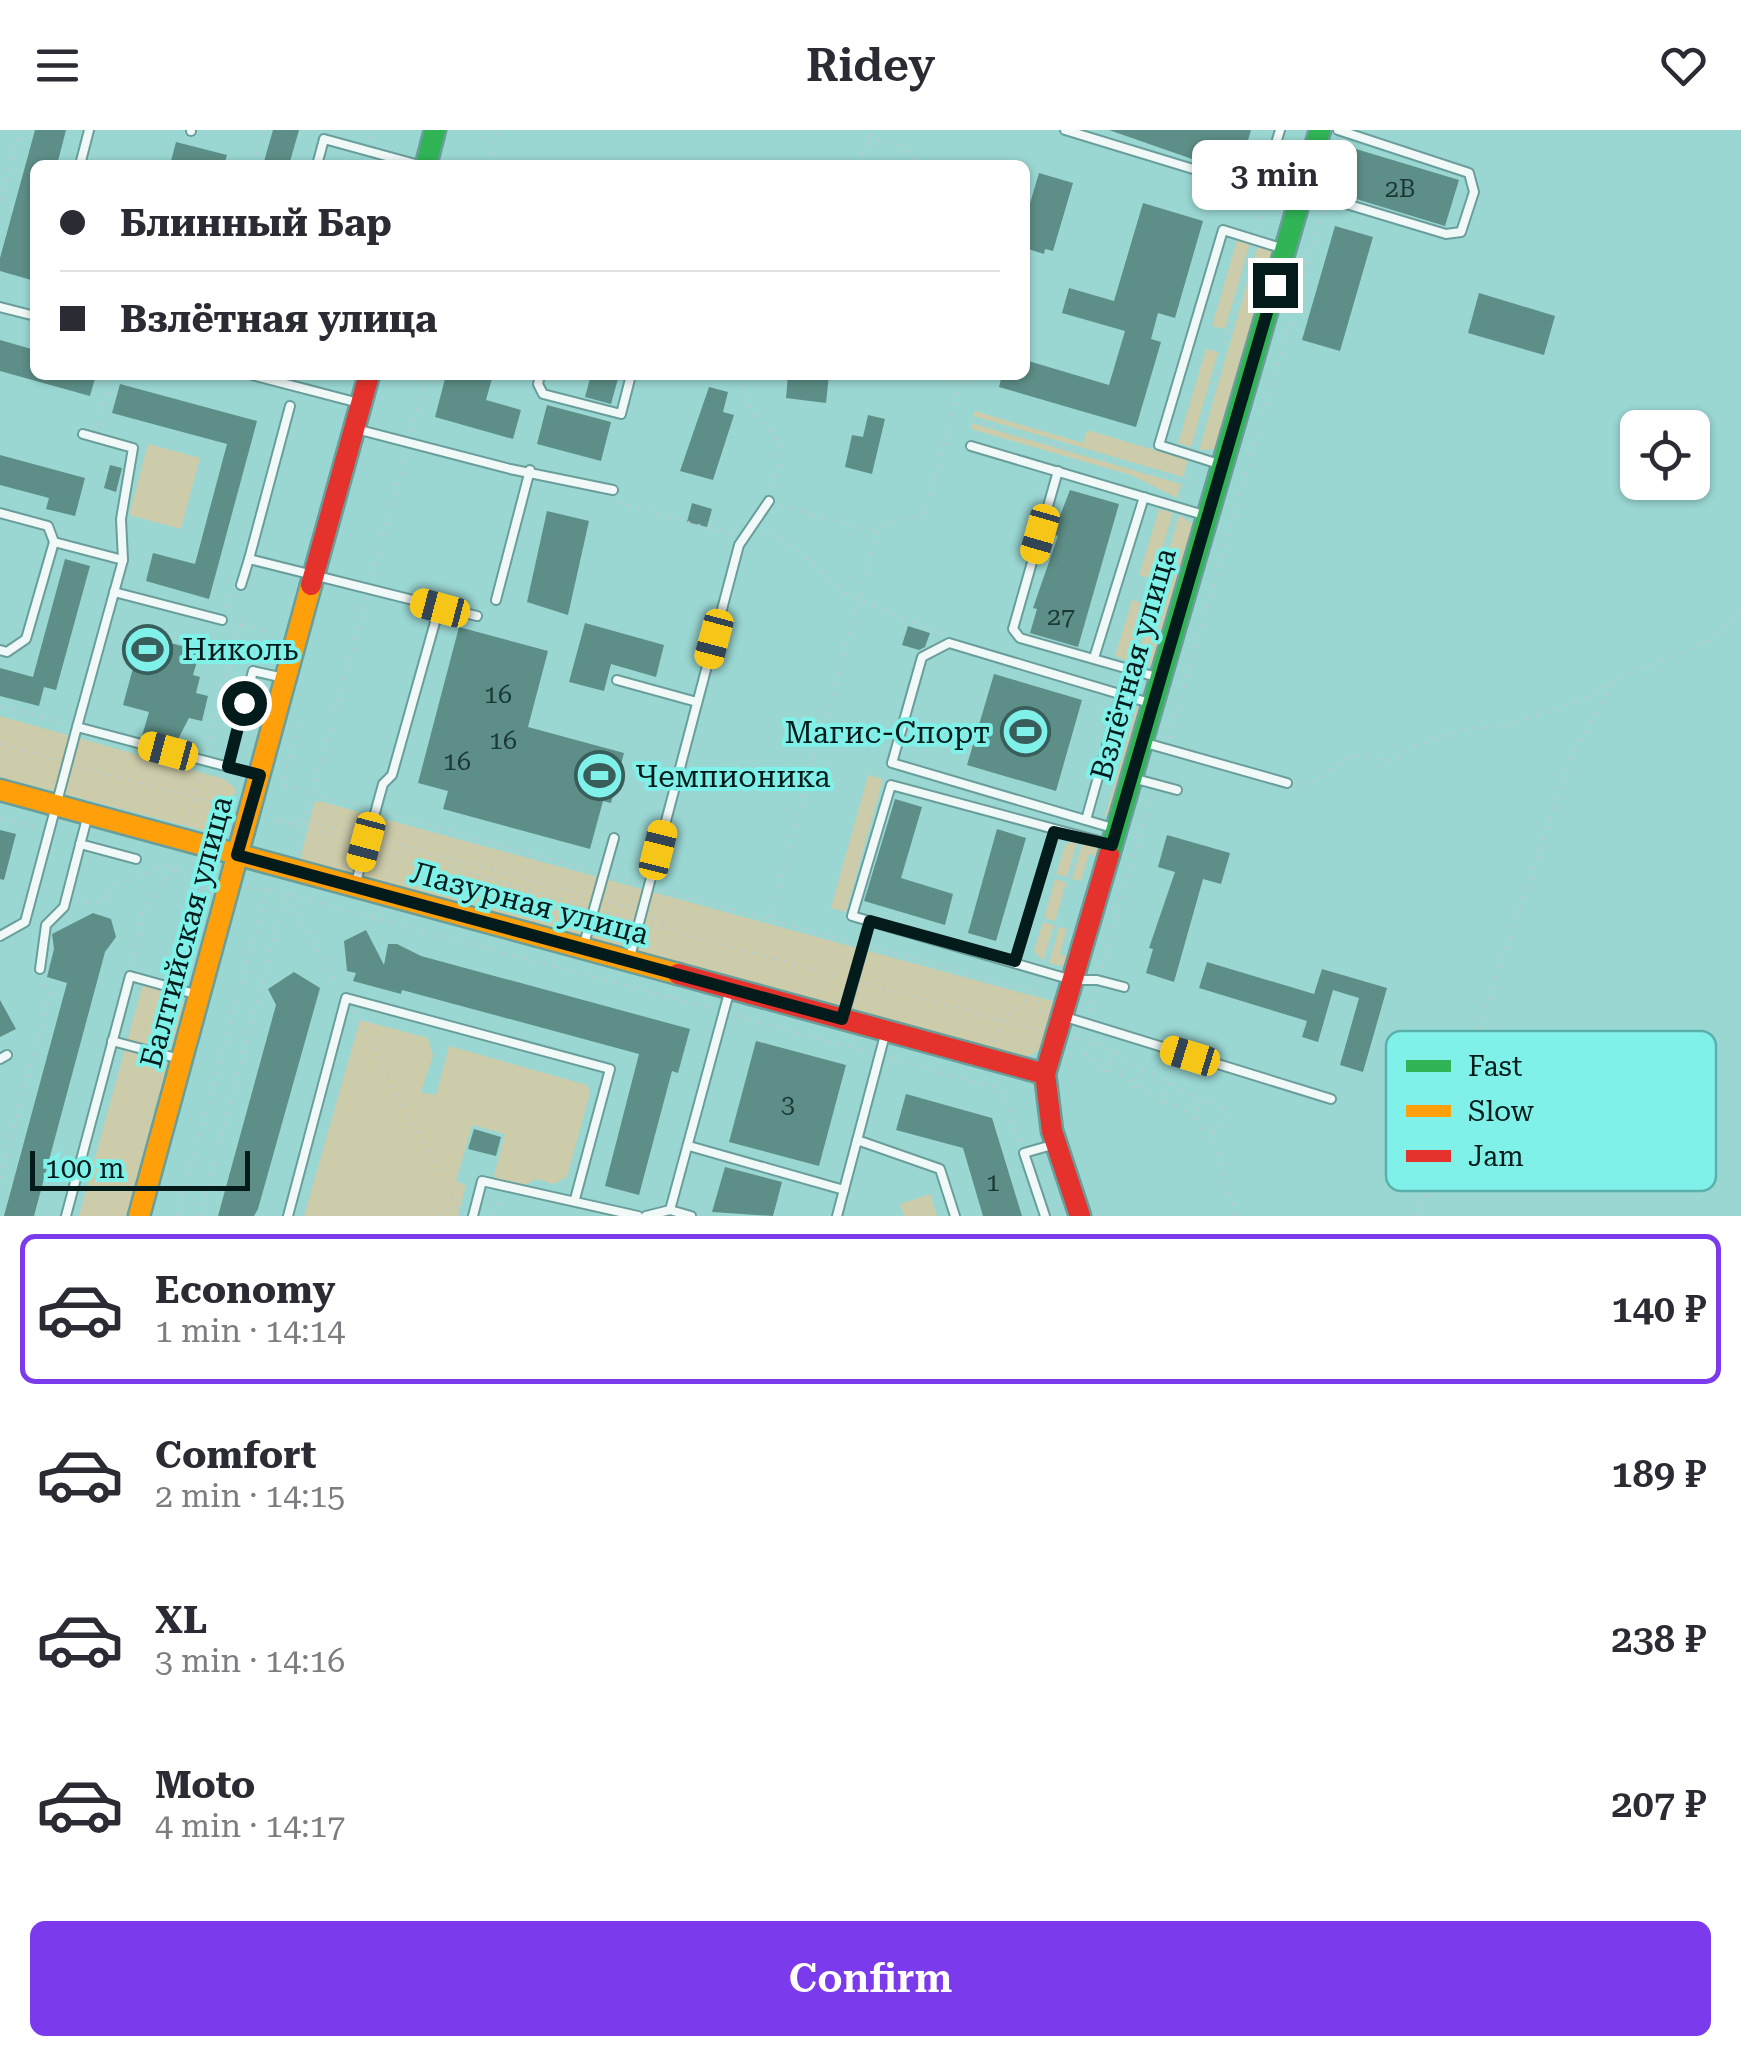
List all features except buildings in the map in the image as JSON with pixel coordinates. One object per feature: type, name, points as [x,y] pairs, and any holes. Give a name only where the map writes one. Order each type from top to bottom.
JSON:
[{"type":"street","points":[[424,160],[435,130]]},
{"type":"street","name":"Взлётная улица","points":[[1080,1216],[1056,1143],[1045,1074],[1320,130]]},
{"type":"street","name":"Балтийская улица","points":[[139,1216],[367,380]]},
{"type":"street","name":"Лазурная улица","points":[[0,790],[1045,1074]]},
{"type":"lane","points":[[81,160],[90,130]]},
{"type":"lane","points":[[1065,130],[1265,191],[1326,198],[1455,236],[1461,232],[1474,181],[1460,167],[1342,131]]},
{"type":"lane","points":[[1265,191],[1280,130]]},
{"type":"lane","points":[[318,160],[324,139],[403,160]]},
{"type":"lane","points":[[1222,465],[1159,445],[1222,230],[1286,249]]},
{"type":"lane","points":[[0,307],[30,315]]},
{"type":"lane","points":[[271,380],[361,404]]},
{"type":"lane","points":[[539,380],[543,394],[621,414],[631,380]]},
{"type":"lane","points":[[242,585],[290,406]]},
{"type":"lane","points":[[354,428],[510,469],[614,490]]},
{"type":"lane","points":[[0,936],[25,922],[122,560],[121,519],[134,448],[83,434]]},
{"type":"lane","points":[[972,446],[1208,516]]},
{"type":"lane","points":[[496,600],[530,470]]},
{"type":"lane","points":[[1058,472],[1013,630],[1020,638],[1160,678]]},
{"type":"lane","points":[[1094,658],[1144,497]]},
{"type":"lane","points":[[629,961],[742,535],[768,502]]},
{"type":"lane","points":[[0,513],[48,526],[54,542],[26,640],[7,652],[0,650]]},
{"type":"lane","points":[[54,542],[122,560]]},
{"type":"lane","points":[[249,559],[477,616]]},
{"type":"lane","points":[[114,592],[222,620]]},
{"type":"lane","points":[[354,886],[383,784],[392,776],[440,608]]},
{"type":"lane","points":[[1114,837],[1086,820],[892,762],[922,657],[949,643],[1152,704]]},
{"type":"lane","points":[[228,767],[252,672],[285,679]]},
{"type":"lane","points":[[617,680],[697,702]]},
{"type":"lane","points":[[1086,820],[1121,694]]},
{"type":"lane","points":[[77,727],[260,775]]},
{"type":"lane","points":[[1142,742],[1287,783]]},
{"type":"lane","points":[[1131,778],[1177,790]]},
{"type":"lane","points":[[1114,837],[1054,832],[891,785],[852,916],[1072,980],[1098,980],[1124,987]]},
{"type":"lane","points":[[40,969],[46,925],[66,898],[88,814]]},
{"type":"lane","points":[[1015,961],[1054,832]]},
{"type":"lane","points":[[583,949],[614,838]]},
{"type":"lane","points":[[80,844],[136,859]]},
{"type":"lane","points":[[842,1019],[870,921]]},
{"type":"lane","points":[[66,1216],[130,976],[200,995]]},
{"type":"lane","points":[[670,1210],[730,989]]},
{"type":"lane","points":[[288,1216],[346,998],[610,1069],[575,1199]]},
{"type":"lane","points":[[1062,1016],[1331,1098]]},
{"type":"lane","points":[[837,1216],[886,1031]]},
{"type":"lane","points":[[112,1041],[182,1060]]},
{"type":"lane","points":[[857,1140],[940,1169],[955,1216]]},
{"type":"lane","points":[[1045,1216],[1024,1154],[1056,1143]]},
{"type":"lane","points":[[689,1146],[844,1190]]},
{"type":"lane","points":[[472,1216],[482,1181],[638,1216]]},
{"type":"lane","points":[[646,1216],[670,1210],[691,1216]]},
{"type":"path","points":[[0,200],[20,130]]},
{"type":"path","points":[[253,160],[262,130]]},
{"type":"path","points":[[491,160],[499,130]]},
{"type":"path","points":[[860,160],[872,130]]},
{"type":"path","points":[[1166,748],[1342,131]]},
{"type":"path","points":[[867,137],[902,146],[915,160]]},
{"type":"path","points":[[1129,668],[1265,191]]},
{"type":"path","points":[[94,436],[111,380]]},
{"type":"path","points":[[742,380],[758,424],[783,444],[768,502],[868,530],[925,512],[961,380]]},
{"type":"path","points":[[972,420],[1185,481]]},
{"type":"path","points":[[614,490],[618,506],[728,535],[781,536],[847,594],[935,628],[949,643]]},
{"type":"path","points":[[769,920],[879,527]]},
{"type":"path","points":[[242,585],[232,582],[222,620],[270,631]]},
{"type":"path","points":[[1287,783],[1319,782],[1341,761],[1357,755],[1395,760],[1414,746],[1464,728],[1504,726],[1590,697],[1615,679],[1708,641],[1741,610]]},
{"type":"path","points":[[190,812],[240,624]]},
{"type":"path","points":[[1478,1031],[1572,756],[1615,679]]},
{"type":"path","points":[[0,706],[77,727]]},
{"type":"path","points":[[298,726],[283,785],[312,794]]},
{"type":"path","points":[[0,744],[222,806]]},
{"type":"path","points":[[1079,1042],[1156,784]]},
{"type":"path","points":[[0,818],[38,828]]},
{"type":"path","points":[[278,821],[367,839],[597,898],[642,911],[676,932]]},
{"type":"path","points":[[367,839],[639,922],[1046,1032],[1036,992],[1082,836]]},
{"type":"path","points":[[66,898],[92,904],[108,898],[111,886],[163,866],[212,880]]},
{"type":"path","points":[[130,976],[142,911],[174,869]]},
{"type":"path","points":[[246,888],[267,889],[1000,1089],[1024,1154]]},
{"type":"path","points":[[177,1216],[267,889]]},
{"type":"path","points":[[285,894],[346,998],[462,1216]]},
{"type":"path","points":[[200,1216],[285,894]]},
{"type":"path","points":[[0,1178],[50,995],[40,969]]},
{"type":"path","points":[[994,1042],[1000,1020],[1036,992]]},
{"type":"path","points":[[1068,1038],[1089,1048]]},
{"type":"path","points":[[1093,1041],[1118,1052],[1203,1103],[1216,1102],[1223,1109],[1223,1123],[1212,1130],[1199,1126],[1195,1117],[1162,1102],[1085,1055],[1093,1041]]},
{"type":"path","points":[[1107,1070],[1118,1052]]},
{"type":"path","points":[[1134,1086],[1147,1064]]},
{"type":"path","points":[[1162,1102],[1175,1079]]},
{"type":"path","points":[[1195,1117],[1203,1103]]},
{"type":"path","points":[[1212,1130],[1236,1216]]},
{"type":"path","points":[[494,1216],[504,1186]]},
{"type":"path","points":[[1416,1216],[1428,1191]]},
{"type":"path","points":[[438,1216],[456,1204]]},
{"type":"green space","points":[[1237,240],[1250,243],[1225,329],[1212,326]]},
{"type":"green space","points":[[1258,245],[1274,253],[1218,449],[1199,450]]},
{"type":"green space","points":[[1206,349],[1218,352],[1191,447],[1178,443]]},
{"type":"green space","points":[[975,411],[1083,443],[1087,430],[1188,460],[1183,477],[973,416]]},
{"type":"green space","points":[[971,423],[1181,484],[1177,498],[1131,475],[971,429]]},
{"type":"green space","points":[[148,444],[200,458],[181,529],[129,515]]},
{"type":"green space","points":[[1159,509],[1173,513],[1153,579],[1139,575]]},
{"type":"green space","points":[[1179,515],[1198,527],[1155,666],[1136,663]]},
{"type":"green space","points":[[1132,600],[1146,604],[1129,661],[1115,656]]},
{"type":"green space","points":[[1137,705],[1144,714],[1112,815],[1105,816]]},
{"type":"green space","points":[[0,716],[224,779],[236,789],[225,828],[209,832],[0,777]]},
{"type":"green space","points":[[868,775],[883,779],[846,912],[831,908]]},
{"type":"green space","points":[[319,801],[1059,1003],[1054,1021],[1044,1044],[1021,1059],[300,860],[314,803]]},
{"type":"green space","points":[[1078,839],[1067,877],[1056,874],[1065,845]]},
{"type":"green space","points":[[1083,841],[1098,845],[1103,858],[1089,854],[1081,881],[1072,879]]},
{"type":"green space","points":[[1055,879],[1066,882],[1055,921],[1044,918]]},
{"type":"green space","points":[[1043,922],[1054,925],[1043,961],[1034,951]]},
{"type":"green space","points":[[1059,927],[1067,929],[1060,954],[1074,958],[1061,966],[1049,963]]},
{"type":"green space","points":[[149,984],[179,992],[184,1003],[126,1216],[79,1216],[142,987]]},
{"type":"green space","points":[[360,1020],[428,1038],[433,1056],[421,1092],[436,1095],[449,1046],[587,1085],[590,1093],[567,1177],[553,1184],[537,1179],[524,1185],[498,1181],[494,1175],[505,1134],[472,1125],[456,1181],[466,1185],[458,1216],[304,1216]]},
{"type":"green space","points":[[930,1194],[937,1216],[904,1216],[900,1204]]},
{"type":"traffic: fast","points":[[427,160],[435,130]]},
{"type":"traffic: fast","points":[[1109,855],[1320,130]]},
{"type":"traffic: slow","points":[[139,1216],[311,585]]},
{"type":"traffic: slow","points":[[0,790],[678,974]]},
{"type":"traffic: jam","points":[[311,585],[368,380]]},
{"type":"traffic: jam","points":[[1080,1216],[1052,1131],[1045,1074],[1109,855]]},
{"type":"traffic: jam","points":[[678,974],[1045,1074]]},
{"type":"place","name":"Николь","points":[[147,649]]},
{"type":"place","name":"Магис-Спорт","points":[[1025,732]]},
{"type":"place","name":"Чемпионика","points":[[600,776]]},
{"type":"route","points":[[244,703],[228,767],[260,775],[237,855],[842,1019],[870,921],[1015,961],[1054,832],[1112,845],[1275,285]]}]
